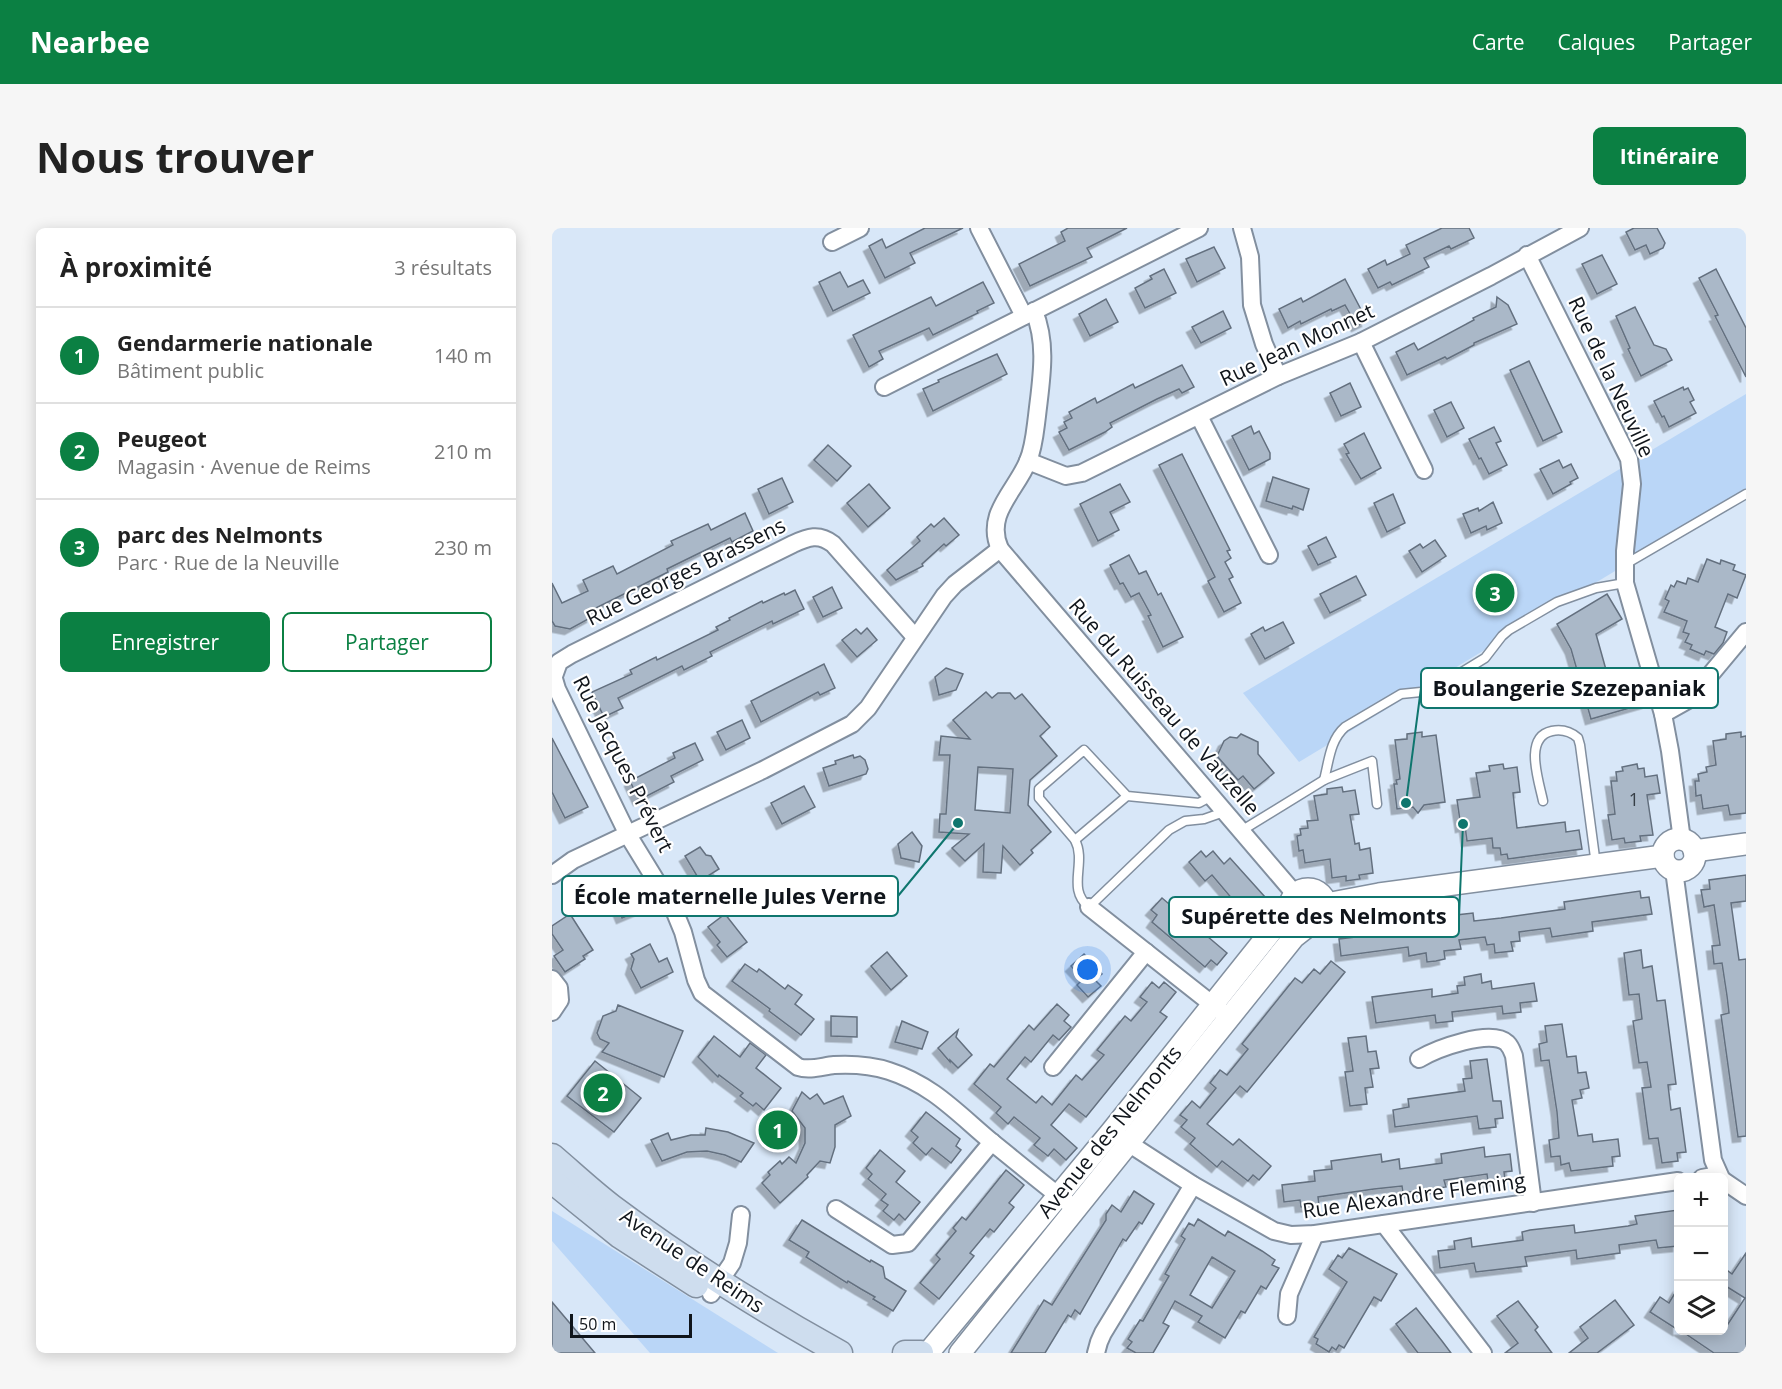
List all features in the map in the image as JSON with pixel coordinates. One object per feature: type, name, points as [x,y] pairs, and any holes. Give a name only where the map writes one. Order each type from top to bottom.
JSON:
[{"type":"main road","name":"Avenue de Reims","points":[[552,1156],[610,1206],[715,1288],[807,1353]]},
{"type":"main road","name":"Avenue de Reims","points":[[552,1181],[620,1236],[715,1288],[758,1307],[840,1353]]},
{"type":"main road","points":[[905,1353],[921,1353]]},
{"type":"street","points":[[832,242],[860,228]]},
{"type":"street","points":[[552,875],[573,860],[763,770],[852,724],[868,708],[944,596],[955,584],[1000,549],[994,535],[996,520],[1028,461],[1034,438],[1043,355],[1039,328],[979,228]]},
{"type":"street","points":[[884,387],[1199,228]]},
{"type":"street","points":[[1242,228],[1250,257],[1252,305],[1264,344],[1278,376]]},
{"type":"street","name":"Rue Jean Monnet","points":[[1028,461],[1059,475],[1074,476],[1278,376],[1361,342],[1580,228]]},
{"type":"street","name":"Rue de la Neuville","points":[[1527,255],[1629,459],[1632,484],[1624,583],[1663,714],[1688,846]]},
{"type":"street","points":[[1361,342],[1424,470]]},
{"type":"street","points":[[1199,416],[1269,555]]},
{"type":"street","name":"Rue Georges Brassens","points":[[553,674],[560,662],[572,654],[782,549],[811,537],[821,537],[833,544],[915,637]]},
{"type":"street","name":"Rue du Ruisseau de Vauzelle","points":[[1000,549],[1212,796],[1241,831],[1292,901]]},
{"type":"street","points":[[1663,714],[1688,700],[1746,632]]},
{"type":"street","name":"Rue Jacques Prévert","points":[[553,674],[557,689],[628,835],[674,910],[702,993],[798,1067],[808,1069],[835,1065],[862,1065],[899,1074],[931,1090],[1076,1209]]},
{"type":"street","points":[[1308,926],[1293,919],[1292,901],[1305,889],[1316,891],[1326,904],[1379,894],[1596,865],[1669,863],[1688,868],[1694,860],[1688,846],[1746,844]]},
{"type":"street","points":[[1669,863],[1715,1173]]},
{"type":"street","name":"Avenue des Nelmonts","points":[[1222,1011],[1292,901]]},
{"type":"street","name":"Avenue des Nelmonts","points":[[928,1353],[1059,1196],[1120,1137],[1222,1011],[1294,937],[1308,926],[1321,920],[1326,904]]},
{"type":"street","points":[[1089,907],[1222,1011]]},
{"type":"street","points":[[1053,1066],[1146,952]]},
{"type":"street","points":[[552,979],[559,988],[560,1000],[552,1012]]},
{"type":"street","points":[[1419,1059],[1440,1048],[1461,1042],[1497,1038],[1507,1042],[1514,1056],[1533,1203]]},
{"type":"street","name":"Avenue des Nelmonts","points":[[960,1353],[1076,1209],[1120,1137]]},
{"type":"street","name":"Rue Alexandre Fleming","points":[[1120,1137],[1193,1185],[1282,1234],[1301,1236],[1674,1182]]},
{"type":"street","points":[[836,1209],[892,1245],[908,1243],[992,1142]]},
{"type":"street","points":[[1096,1353],[1103,1333],[1193,1185]]},
{"type":"street","points":[[1728,1185],[1746,1196]]},
{"type":"street","points":[[715,1288],[732,1263],[738,1243],[741,1215]]},
{"type":"street","points":[[1384,1224],[1483,1353]]},
{"type":"street","points":[[1287,1316],[1289,1294],[1315,1234]]},
{"type":"lane","points":[[1624,566],[1746,494]]},
{"type":"lane","points":[[1324,780],[1332,747],[1338,734],[1345,727],[1401,694],[1431,691],[1485,658],[1509,630],[1557,602],[1596,588],[1624,583]]},
{"type":"lane","points":[[1543,801],[1536,746],[1544,733],[1565,730],[1578,738],[1580,745],[1596,865]]},
{"type":"lane","points":[[1212,796],[1199,803],[1127,796],[1084,750],[1039,789],[1039,798],[1075,840],[1079,849],[1077,893],[1081,901],[1089,907],[1169,830],[1185,821],[1204,819],[1224,812]]},
{"type":"lane","points":[[1241,831],[1324,780],[1372,761],[1377,804]]},
{"type":"lane","points":[[1075,840],[1127,796]]},
{"type":"shaded area","points":[[1746,394],[1746,492],[1299,762],[1243,693]]},
{"type":"shaded area","points":[[552,1211],[778,1353],[650,1353],[552,1241]]},
{"type":"building","points":[[925,228],[963,228],[910,253],[915,263],[885,278],[869,246],[882,239],[886,248]]},
{"type":"building","points":[[1068,228],[1127,228],[1087,248],[1092,257],[1030,286],[1019,264],[1065,241],[1061,232]]},
{"type":"building","points":[[1442,228],[1469,228],[1474,238],[1451,249],[1449,246],[1424,258],[1429,267],[1392,285],[1390,282],[1378,288],[1368,269],[1385,260],[1387,265],[1410,254],[1406,245]]},
{"type":"building","points":[[1634,228],[1657,228],[1665,243],[1663,248],[1650,254],[1646,245],[1635,250],[1626,232]]},
{"type":"building","points":[[1214,247],[1225,268],[1197,282],[1186,259]]},
{"type":"building","points":[[1602,255],[1617,284],[1597,294],[1582,264]]},
{"type":"building","points":[[1164,269],[1176,293],[1145,308],[1135,288],[1152,279],[1150,276]]},
{"type":"building","points":[[1716,269],[1746,328],[1746,377],[1715,316],[1718,315],[1699,278]]},
{"type":"building","points":[[840,272],[848,287],[863,280],[870,293],[833,311],[819,282]]},
{"type":"building","points":[[1345,279],[1367,321],[1357,326],[1345,305],[1332,311],[1331,309],[1301,324],[1300,321],[1288,328],[1279,309],[1301,298],[1303,302]]},
{"type":"building","points":[[983,282],[994,303],[933,335],[929,328],[879,351],[883,359],[869,367],[853,335],[931,297],[936,306]]},
{"type":"building","points":[[1497,297],[1508,305],[1517,324],[1474,343],[1447,359],[1445,357],[1407,375],[1396,352],[1414,343],[1418,350],[1474,320],[1473,318],[1496,307]]},
{"type":"building","points":[[1106,299],[1118,322],[1090,336],[1079,314]]},
{"type":"building","points":[[1635,307],[1654,345],[1666,349],[1672,360],[1641,376],[1616,316]]},
{"type":"building","points":[[1223,311],[1231,328],[1201,343],[1192,327]]},
{"type":"building","points":[[997,354],[1007,374],[933,411],[923,389]]},
{"type":"building","points":[[1529,361],[1562,432],[1543,441],[1510,370]]},
{"type":"building","points":[[1182,365],[1194,387],[1182,393],[1179,389],[1157,399],[1110,423],[1112,427],[1105,432],[1069,450],[1059,432],[1067,428],[1064,422],[1072,418],[1069,412],[1095,398],[1097,403],[1133,384],[1135,388]]},
{"type":"building","points":[[1350,383],[1361,407],[1341,416],[1330,393]]},
{"type":"building","points":[[1683,387],[1684,390],[1688,388],[1694,400],[1690,402],[1696,413],[1669,427],[1654,401]]},
{"type":"building","points":[[1451,402],[1464,428],[1447,437],[1434,410]]},
{"type":"building","points":[[1251,426],[1254,434],[1259,431],[1270,453],[1270,459],[1249,470],[1232,436]]},
{"type":"building","points":[[1494,427],[1501,441],[1496,443],[1507,465],[1489,474],[1469,439]]},
{"type":"building","points":[[1364,433],[1381,468],[1361,479],[1346,454],[1349,453],[1344,444]]},
{"type":"building","points":[[828,445],[851,466],[837,481],[814,460]]},
{"type":"building","points":[[1182,454],[1230,550],[1227,551],[1231,558],[1225,562],[1233,577],[1229,579],[1241,603],[1224,612],[1208,581],[1215,577],[1159,465]]},
{"type":"building","points":[[1559,460],[1563,468],[1571,464],[1578,478],[1553,494],[1540,469]]},
{"type":"building","points":[[1273,477],[1309,489],[1303,510],[1266,501]]},
{"type":"building","points":[[782,478],[793,502],[769,514],[758,489]]},
{"type":"building","points":[[869,484],[890,508],[868,527],[847,503]]},
{"type":"building","points":[[1120,484],[1130,502],[1110,512],[1119,530],[1098,541],[1080,504]]},
{"type":"building","points":[[1393,494],[1405,523],[1387,532],[1374,503]]},
{"type":"building","points":[[1493,502],[1502,523],[1487,530],[1486,526],[1471,533],[1463,514],[1478,508],[1479,511]]},
{"type":"building","points":[[745,513],[753,531],[732,542],[730,538],[667,569],[668,572],[590,611],[592,617],[570,629],[555,626],[552,621],[552,583],[562,603],[588,591],[583,580],[613,566],[617,574],[673,545],[671,541],[708,524],[711,530]]},
{"type":"building","points":[[944,518],[959,535],[946,546],[944,544],[922,564],[923,566],[896,580],[887,570],[920,541],[917,537],[931,524],[934,527]]},
{"type":"building","points":[[1326,537],[1336,557],[1318,565],[1308,546]]},
{"type":"building","points":[[1435,540],[1446,556],[1422,572],[1409,551],[1420,544],[1423,548]]},
{"type":"building","points":[[1129,555],[1139,574],[1146,571],[1158,595],[1161,593],[1183,637],[1163,647],[1148,616],[1151,615],[1139,593],[1131,597],[1123,583],[1120,584],[1110,565]]},
{"type":"building","points":[[1707,559],[1720,564],[1721,560],[1735,565],[1733,570],[1746,575],[1737,598],[1728,594],[1715,627],[1727,632],[1723,643],[1714,654],[1706,651],[1704,655],[1690,649],[1692,645],[1685,642],[1689,634],[1683,632],[1687,621],[1664,612],[1669,601],[1665,599],[1671,585],[1674,587],[1677,581],[1686,584],[1688,578],[1698,582]]},
{"type":"building","points":[[1356,576],[1366,595],[1330,613],[1320,594]]},
{"type":"building","points":[[832,587],[842,608],[823,617],[813,597]]},
{"type":"building","points":[[795,590],[804,609],[773,624],[772,621],[710,652],[712,656],[684,670],[682,666],[618,698],[623,708],[604,717],[592,692],[632,674],[630,670],[656,657],[657,660],[718,630],[716,627],[730,620],[729,618],[762,601],[763,603]]},
{"type":"building","points":[[1607,594],[1622,619],[1596,634],[1610,684],[1639,676],[1647,703],[1591,719],[1571,649],[1557,624]]},
{"type":"building","points":[[1283,622],[1294,643],[1265,659],[1251,634],[1263,627],[1265,631]]},
{"type":"building","points":[[867,628],[877,640],[857,657],[842,640],[856,629],[861,634]]},
{"type":"building","points":[[824,664],[835,688],[820,695],[818,692],[761,722],[751,701]]},
{"type":"building","points":[[946,668],[963,674],[956,690],[939,695],[935,677]]},
{"type":"building","points":[[986,692],[992,698],[998,693],[1010,693],[1015,699],[1022,694],[1050,727],[1040,736],[1057,756],[1030,780],[1028,805],[1051,832],[1031,850],[1033,853],[1020,865],[1003,846],[1001,873],[983,872],[984,844],[965,861],[952,848],[969,834],[939,832],[940,814],[946,814],[950,755],[939,755],[941,736],[970,739],[953,720]],"holes":[[[978,767],[1013,769],[1010,813],[975,810]]]},
{"type":"building","points":[[742,720],[750,738],[726,750],[717,732]]},
{"type":"building","points":[[1422,732],[1422,737],[1436,735],[1445,802],[1424,805],[1418,813],[1413,807],[1397,809],[1394,784],[1397,784],[1396,780],[1400,779],[1395,740],[1407,739],[1407,734]]},
{"type":"building","points":[[1741,732],[1741,737],[1746,736],[1746,813],[1730,815],[1728,805],[1703,809],[1701,795],[1696,796],[1695,781],[1699,781],[1698,774],[1707,772],[1706,767],[1716,765],[1713,741],[1726,739],[1726,734]]},
{"type":"building","points":[[1241,734],[1258,742],[1258,754],[1274,773],[1254,789],[1243,776],[1238,780],[1217,756],[1224,741],[1230,737],[1237,738]]},
{"type":"building","points":[[552,738],[588,807],[565,818],[552,792]]},
{"type":"building","points":[[695,743],[703,760],[671,776],[674,782],[639,800],[630,781],[675,758],[673,753]]},
{"type":"building","points":[[853,755],[854,758],[860,756],[865,760],[868,769],[866,774],[829,786],[823,768]]},
{"type":"building","points":[[1503,764],[1504,769],[1517,767],[1520,792],[1513,793],[1517,828],[1565,822],[1566,832],[1579,830],[1582,849],[1508,859],[1507,854],[1501,855],[1500,848],[1493,848],[1492,838],[1467,841],[1465,826],[1461,827],[1457,800],[1480,797],[1476,773],[1490,771],[1489,766]]},
{"type":"building","points":[[1637,764],[1638,769],[1644,768],[1645,777],[1657,775],[1660,793],[1647,795],[1653,835],[1640,836],[1641,841],[1625,843],[1624,838],[1612,840],[1608,815],[1615,814],[1611,781],[1617,781],[1616,772],[1623,771],[1622,767]]},
{"type":"building","points":[[804,786],[815,807],[782,824],[771,803]]},
{"type":"building","points":[[1342,787],[1343,792],[1355,790],[1359,814],[1350,815],[1355,844],[1359,843],[1360,850],[1370,848],[1373,873],[1359,875],[1360,879],[1346,881],[1346,876],[1332,878],[1330,859],[1305,863],[1303,850],[1299,851],[1297,836],[1301,835],[1300,829],[1308,828],[1307,821],[1318,820],[1314,796],[1327,794],[1327,789]]},
{"type":"building","points":[[912,832],[922,846],[919,862],[901,858],[898,844]]},
{"type":"building","points":[[700,847],[706,855],[711,856],[719,869],[700,881],[685,856]]},
{"type":"building","points":[[1201,851],[1206,857],[1213,851],[1224,864],[1230,858],[1265,897],[1258,903],[1263,908],[1250,920],[1212,875],[1205,881],[1189,862]]},
{"type":"building","points":[[1746,875],[1746,901],[1731,903],[1739,960],[1746,959],[1746,1136],[1738,1137],[1721,1015],[1729,1013],[1727,996],[1722,963],[1714,964],[1712,946],[1720,945],[1714,905],[1704,907],[1701,890],[1710,889],[1709,880]]},
{"type":"building","points":[[631,883],[643,909],[622,918],[611,892]]},
{"type":"building","points":[[1640,891],[1641,898],[1649,897],[1652,914],[1592,922],[1593,931],[1552,937],[1550,928],[1519,932],[1520,941],[1511,942],[1513,951],[1495,953],[1494,944],[1487,945],[1485,937],[1459,940],[1461,949],[1444,951],[1445,959],[1436,961],[1427,962],[1426,953],[1409,956],[1408,947],[1341,956],[1339,939],[1355,937],[1353,928],[1405,922],[1406,930],[1457,924],[1456,915],[1473,913],[1474,921],[1501,918],[1565,909],[1564,902]]},
{"type":"building","points":[[1162,898],[1181,914],[1186,908],[1213,930],[1207,936],[1227,953],[1217,965],[1211,960],[1205,967],[1152,922],[1157,915],[1151,910]]},
{"type":"building","points":[[570,914],[593,950],[583,956],[585,959],[565,972],[554,956],[563,950],[552,934],[552,926]]},
{"type":"building","points":[[725,914],[747,942],[727,957],[717,945],[720,942],[708,927]]},
{"type":"building","points":[[650,944],[659,962],[667,958],[673,972],[641,988],[631,969],[634,959],[631,954]]},
{"type":"building","points":[[1641,950],[1643,968],[1652,966],[1657,1001],[1665,1000],[1676,1084],[1668,1085],[1671,1110],[1680,1108],[1686,1152],[1677,1153],[1678,1161],[1662,1163],[1658,1138],[1649,1139],[1642,1088],[1651,1087],[1647,1062],[1639,1063],[1633,1021],[1642,1019],[1639,994],[1629,995],[1624,953]]},
{"type":"building","points":[[887,952],[907,976],[891,990],[871,966]]},
{"type":"building","points":[[1084,954],[1102,974],[1095,980],[1101,986],[1088,997],[1077,985],[1083,979],[1071,966]]},
{"type":"building","points":[[1331,961],[1345,972],[1247,1092],[1240,1086],[1207,1124],[1233,1145],[1239,1139],[1271,1166],[1259,1180],[1253,1175],[1248,1181],[1222,1161],[1217,1167],[1190,1144],[1195,1138],[1181,1127],[1187,1120],[1180,1115],[1192,1101],[1200,1108],[1216,1088],[1210,1083],[1220,1070],[1227,1075],[1248,1049],[1242,1044],[1295,978],[1302,983],[1314,969],[1320,974]]},
{"type":"building","points":[[745,964],[757,972],[759,969],[785,989],[788,985],[802,995],[795,1004],[814,1019],[801,1035],[732,981]]},
{"type":"building","points":[[1481,974],[1482,983],[1491,981],[1492,989],[1534,983],[1537,1001],[1520,1003],[1521,1012],[1503,1014],[1502,1006],[1452,1012],[1453,1021],[1436,1023],[1435,1015],[1376,1023],[1372,997],[1432,989],[1432,997],[1458,993],[1457,986],[1465,985],[1464,977]]},
{"type":"building","points":[[1152,982],[1159,988],[1164,982],[1176,992],[1160,1012],[1167,1017],[1086,1117],[1069,1104],[1051,1125],[1077,1148],[1066,1160],[1054,1149],[1048,1156],[1034,1145],[1040,1138],[1014,1117],[1008,1124],[996,1113],[1001,1107],[974,1084],[990,1064],[994,1067],[1029,1025],[1034,1030],[1057,1004],[1069,1015],[1064,1021],[1071,1027],[1059,1040],[1053,1035],[1031,1062],[1025,1057],[1007,1079],[1036,1103],[1042,1096],[1052,1105],[1076,1075],[1082,1080],[1104,1055],[1097,1050],[1125,1016],[1131,1021],[1147,1002],[1140,997]]},
{"type":"building","points":[[618,1005],[683,1031],[664,1077],[602,1052],[609,1043],[600,1039],[597,1033],[603,1016],[616,1011]]},
{"type":"building","points":[[831,1016],[857,1017],[857,1037],[831,1036]]},
{"type":"building","points":[[902,1021],[928,1032],[922,1049],[895,1042]]},
{"type":"building","points":[[1562,1024],[1567,1057],[1576,1056],[1578,1073],[1586,1072],[1589,1088],[1580,1090],[1582,1098],[1572,1100],[1578,1136],[1592,1134],[1593,1142],[1618,1139],[1620,1156],[1612,1157],[1613,1166],[1571,1171],[1569,1163],[1561,1165],[1560,1156],[1551,1157],[1549,1140],[1559,1138],[1557,1112],[1549,1060],[1541,1061],[1539,1044],[1547,1042],[1545,1026]]},
{"type":"building","points":[[958,1030],[956,1037],[972,1055],[958,1068],[938,1048]]},
{"type":"building","points":[[714,1036],[740,1057],[750,1043],[766,1055],[756,1068],[781,1088],[764,1110],[756,1103],[753,1106],[740,1096],[743,1093],[719,1075],[718,1077],[698,1057]]},
{"type":"building","points":[[1366,1036],[1368,1052],[1376,1051],[1379,1068],[1370,1069],[1373,1087],[1365,1088],[1367,1104],[1350,1106],[1345,1072],[1353,1071],[1348,1038]]},
{"type":"building","points":[[1487,1059],[1493,1101],[1501,1101],[1503,1118],[1495,1119],[1496,1127],[1479,1129],[1477,1116],[1395,1127],[1393,1110],[1409,1107],[1408,1099],[1465,1091],[1463,1079],[1472,1078],[1470,1061]]},
{"type":"building","points":[[595,1061],[641,1098],[614,1132],[567,1096]]},
{"type":"building","points":[[802,1092],[810,1099],[817,1094],[824,1104],[843,1096],[851,1116],[835,1125],[835,1147],[830,1163],[820,1161],[807,1175],[808,1177],[780,1203],[762,1183],[770,1175],[768,1172],[780,1161],[782,1164],[789,1157],[796,1163],[805,1143],[805,1128],[792,1111]]},
{"type":"building","points":[[926,1112],[960,1139],[956,1146],[961,1150],[951,1163],[932,1148],[926,1155],[913,1143],[918,1137],[911,1131]]},
{"type":"building","points":[[706,1128],[728,1132],[754,1143],[741,1162],[707,1151],[687,1152],[662,1161],[651,1140],[668,1133],[671,1140],[691,1135],[705,1135]]},
{"type":"building","points":[[1484,1147],[1485,1157],[1510,1154],[1512,1171],[1504,1172],[1505,1179],[1488,1182],[1487,1174],[1444,1180],[1446,1187],[1403,1193],[1402,1186],[1318,1197],[1319,1205],[1301,1207],[1300,1200],[1284,1202],[1282,1185],[1315,1181],[1314,1171],[1332,1169],[1331,1161],[1381,1154],[1382,1162],[1399,1159],[1400,1169],[1442,1163],[1441,1154]]},
{"type":"building","points":[[880,1150],[905,1171],[896,1182],[920,1202],[905,1220],[899,1214],[894,1220],[883,1211],[888,1205],[881,1200],[886,1194],[868,1179],[872,1174],[866,1168]]},
{"type":"building","points":[[1006,1170],[1024,1185],[1009,1203],[1014,1207],[994,1232],[990,1229],[970,1253],[974,1256],[939,1299],[920,1283],[940,1259],[936,1255],[956,1231],[953,1228],[962,1217],[966,1220]]},
{"type":"building","points":[[1134,1191],[1154,1204],[1142,1224],[1139,1222],[1126,1241],[1123,1239],[1080,1314],[1075,1310],[1071,1317],[1068,1315],[1045,1353],[1011,1353],[1044,1300],[1052,1305],[1106,1220],[1106,1214],[1112,1205],[1121,1212]]},
{"type":"building","points":[[1674,1211],[1674,1246],[1658,1248],[1656,1240],[1619,1245],[1620,1253],[1577,1259],[1576,1250],[1525,1257],[1527,1266],[1476,1272],[1474,1263],[1440,1268],[1438,1251],[1455,1249],[1454,1241],[1471,1238],[1472,1247],[1523,1240],[1522,1232],[1530,1230],[1574,1225],[1575,1233],[1628,1226],[1637,1224],[1635,1216]]},
{"type":"building","points":[[1198,1219],[1225,1236],[1228,1231],[1275,1260],[1272,1265],[1279,1268],[1266,1289],[1261,1286],[1245,1313],[1241,1311],[1225,1338],[1198,1322],[1202,1316],[1175,1301],[1163,1323],[1169,1326],[1153,1353],[1136,1353],[1127,1348],[1132,1342],[1128,1339],[1140,1320],[1143,1321],[1169,1276],[1165,1274],[1185,1239],[1181,1236],[1189,1223],[1194,1226]],"holes":[[[1212,1257],[1235,1271],[1212,1308],[1190,1295]]]},
{"type":"building","points":[[802,1220],[870,1262],[871,1260],[883,1267],[885,1278],[906,1291],[893,1311],[873,1299],[875,1297],[848,1281],[847,1283],[806,1257],[809,1252],[789,1240]]},
{"type":"building","points":[[1349,1248],[1397,1274],[1381,1301],[1374,1297],[1344,1348],[1339,1345],[1336,1350],[1332,1347],[1329,1352],[1316,1344],[1318,1339],[1314,1337],[1347,1282],[1329,1269],[1338,1255],[1342,1258]]},
{"type":"building","points":[[1746,1253],[1746,1348],[1743,1353],[1714,1353],[1687,1335],[1728,1335],[1728,1324],[1745,1298],[1728,1287],[1728,1271],[1732,1274]]},
{"type":"building","points":[[1674,1295],[1674,1327],[1650,1312],[1660,1297],[1669,1303]]},
{"type":"building","points":[[1615,1300],[1634,1325],[1597,1353],[1569,1353],[1588,1338],[1580,1327]]},
{"type":"building","points":[[1518,1301],[1538,1327],[1535,1330],[1552,1353],[1505,1353],[1518,1343],[1497,1316]]},
{"type":"building","points":[[552,1302],[595,1353],[552,1353]]},
{"type":"building","points":[[1416,1308],[1451,1353],[1418,1353],[1396,1324]]},
{"type":"place","name":"parc des Nelmonts","points":[[1495,593]]},
{"type":"place","name":"Boulangerie Szezepaniak","points":[[1406,803]]},
{"type":"place","name":"École maternelle Jules Verne","points":[[958,823]]},
{"type":"place","name":"Supérette des Nelmonts","points":[[1463,824]]},
{"type":"place","name":"Peugeot","points":[[603,1093]]},
{"type":"place","name":"Gendarmerie nationale","points":[[778,1130]]}]
